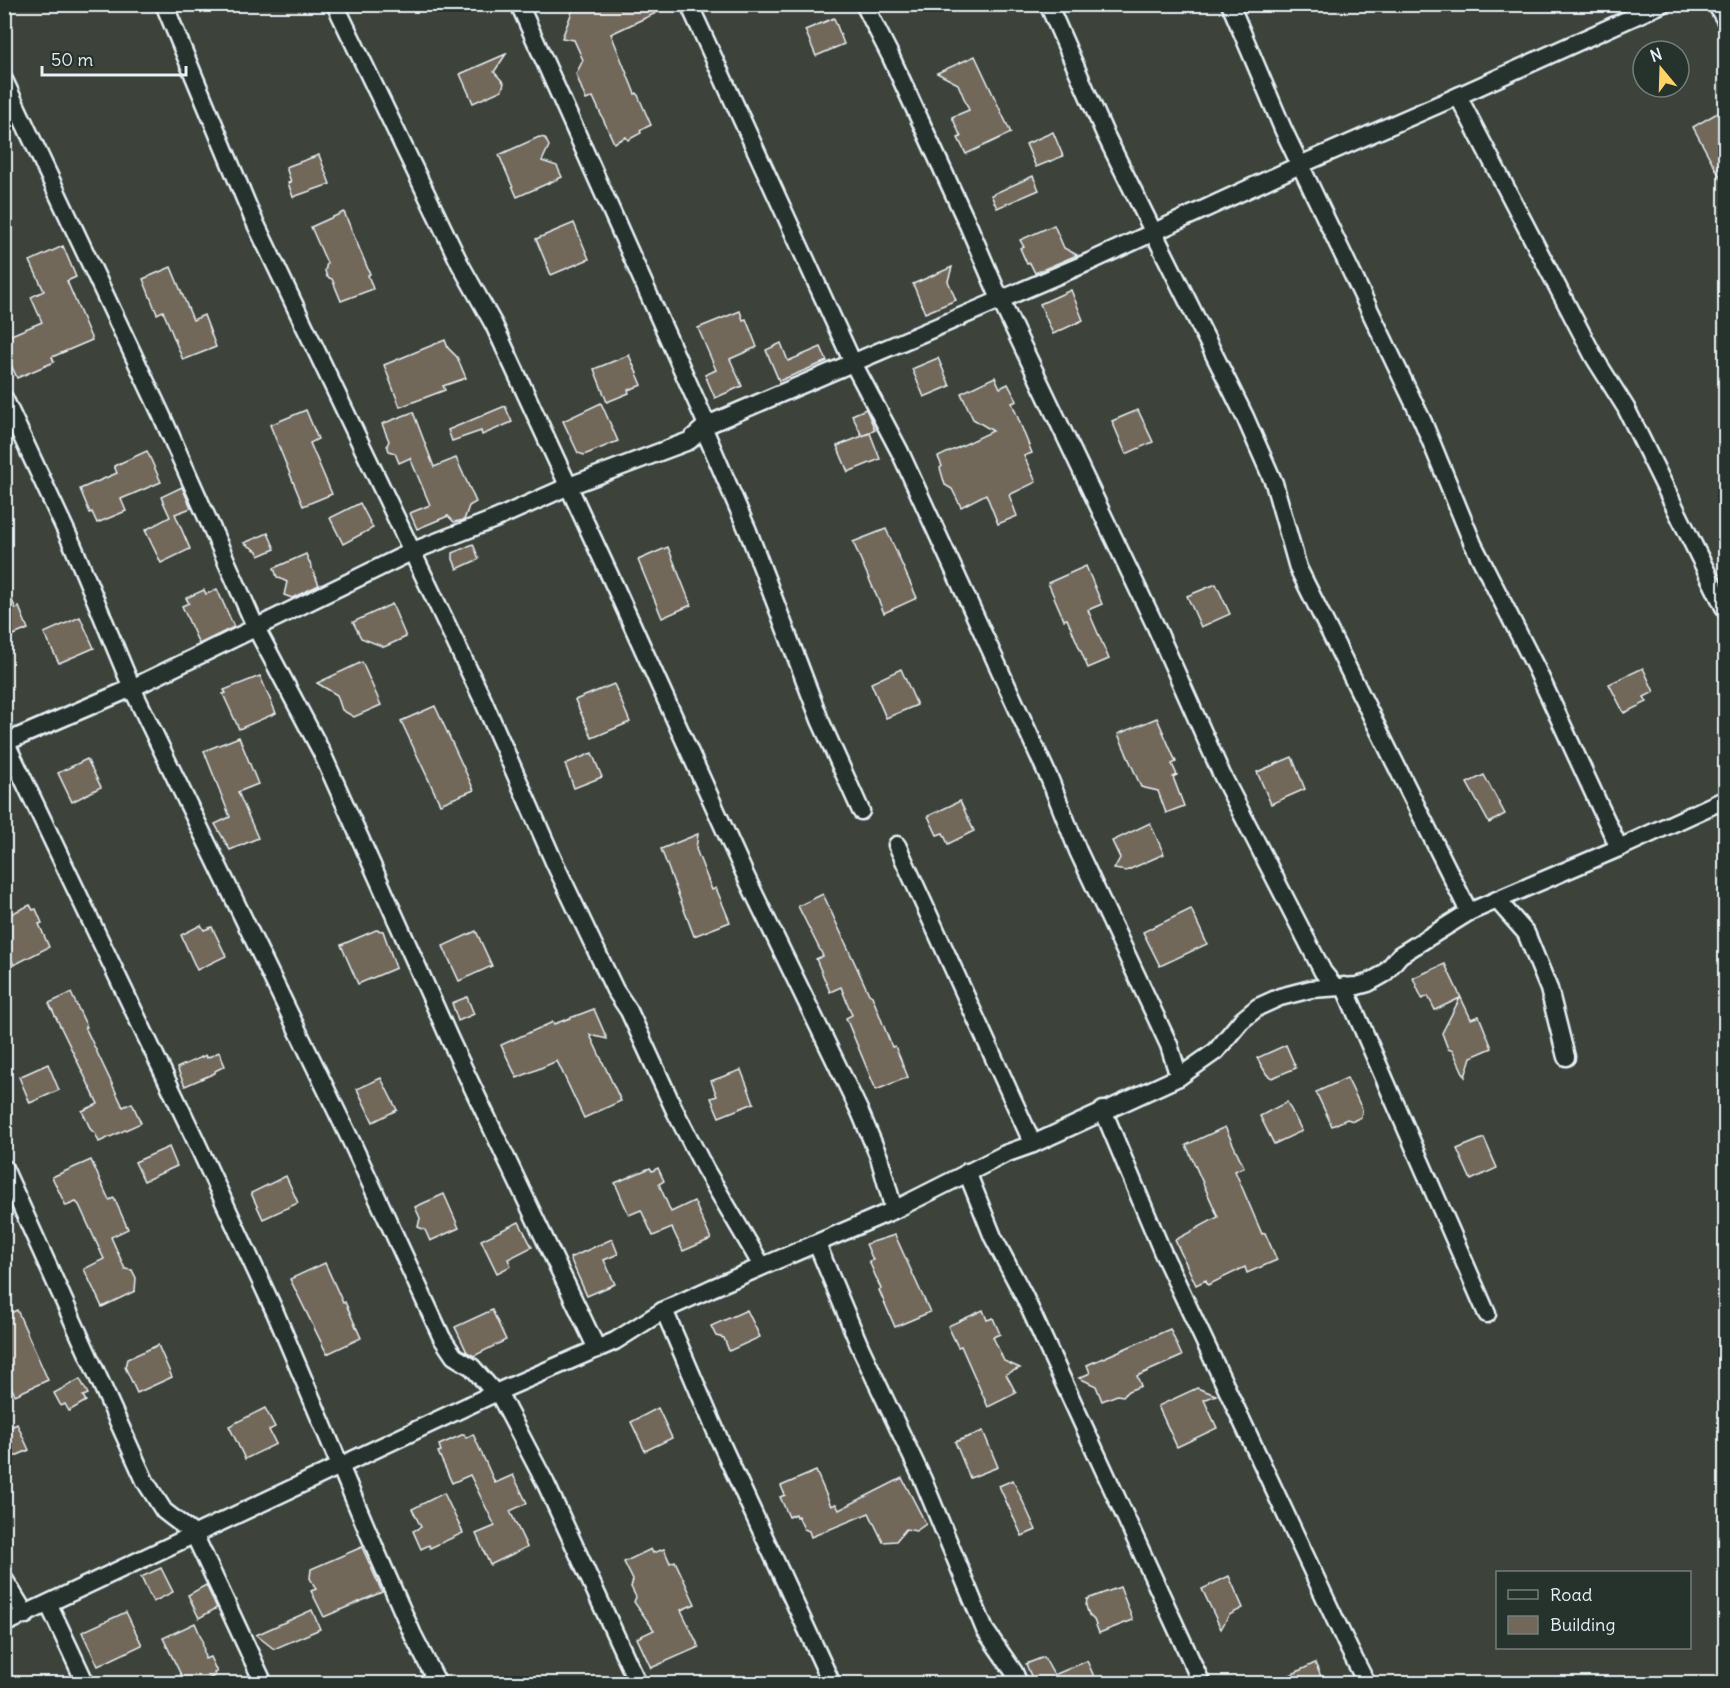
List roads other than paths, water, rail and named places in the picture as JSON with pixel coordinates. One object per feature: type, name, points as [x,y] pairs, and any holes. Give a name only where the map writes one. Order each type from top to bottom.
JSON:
[{"type":"street","points":[[164,4],[252,216],[482,698],[555,864],[615,990],[629,1011],[675,1111],[705,1169],[762,1266]]},
{"type":"street","points":[[335,4],[460,264],[494,325],[752,890],[860,1112],[879,1157],[894,1210]]},
{"type":"street","points":[[519,4],[540,47],[705,427],[748,531],[820,720],[861,812]]},
{"type":"street","points":[[688,4],[853,363],[915,484],[1050,780],[1078,851],[1169,1045],[1179,1077]]},
{"type":"street","points":[[864,4],[906,88],[1000,299],[1156,627],[1222,775],[1323,972],[1340,986],[1487,1314]]},
{"type":"street","points":[[1048,4],[1105,134],[1245,417],[1270,473],[1298,568],[1469,912]]},
{"type":"street","points":[[1230,4],[1300,165],[1414,404],[1473,544],[1536,668],[1618,848]]},
{"type":"street","points":[[438,1683],[413,1635],[275,1312],[5,741],[132,688],[412,551],[495,519],[569,486],[689,441],[705,427],[1089,262],[1300,165],[1662,4]]},
{"type":"street","points":[[1716,4],[1725,21]]},
{"type":"street","points":[[4,80],[161,414],[256,628],[321,751],[451,1042],[597,1349]]},
{"type":"street","points":[[1458,96],[1594,357],[1626,408],[1725,610]]},
{"type":"street","points":[[4,398],[73,546],[132,688],[352,1143],[442,1338],[454,1356],[472,1367],[496,1392],[546,1484],[638,1683]]},
{"type":"street","points":[[4,1624],[49,1605],[496,1392],[615,1341],[664,1310],[762,1266],[817,1245],[894,1210],[1005,1154],[1033,1144],[1179,1077],[1216,1051],[1241,1021],[1258,1007],[1280,997],[1311,989],[1368,983],[1384,974],[1400,955],[1469,912],[1725,799]]},
{"type":"street","points":[[897,845],[1033,1144]]},
{"type":"street","points":[[1497,900],[1514,917],[1530,942],[1550,990],[1566,1057]]},
{"type":"street","points":[[1103,1110],[1162,1251],[1348,1648],[1367,1683]]},
{"type":"street","points":[[4,1168],[145,1481],[164,1511],[194,1534],[264,1683]]},
{"type":"street","points":[[967,1172],[993,1237],[1024,1296],[1202,1683]]},
{"type":"street","points":[[817,1245],[861,1349],[923,1480],[985,1630],[1019,1683]]},
{"type":"street","points":[[664,1310],[720,1441],[832,1683]]},
{"type":"street","points":[[4,1579],[26,1615]]},
{"type":"street","points":[[49,1605],[86,1683]]}]
